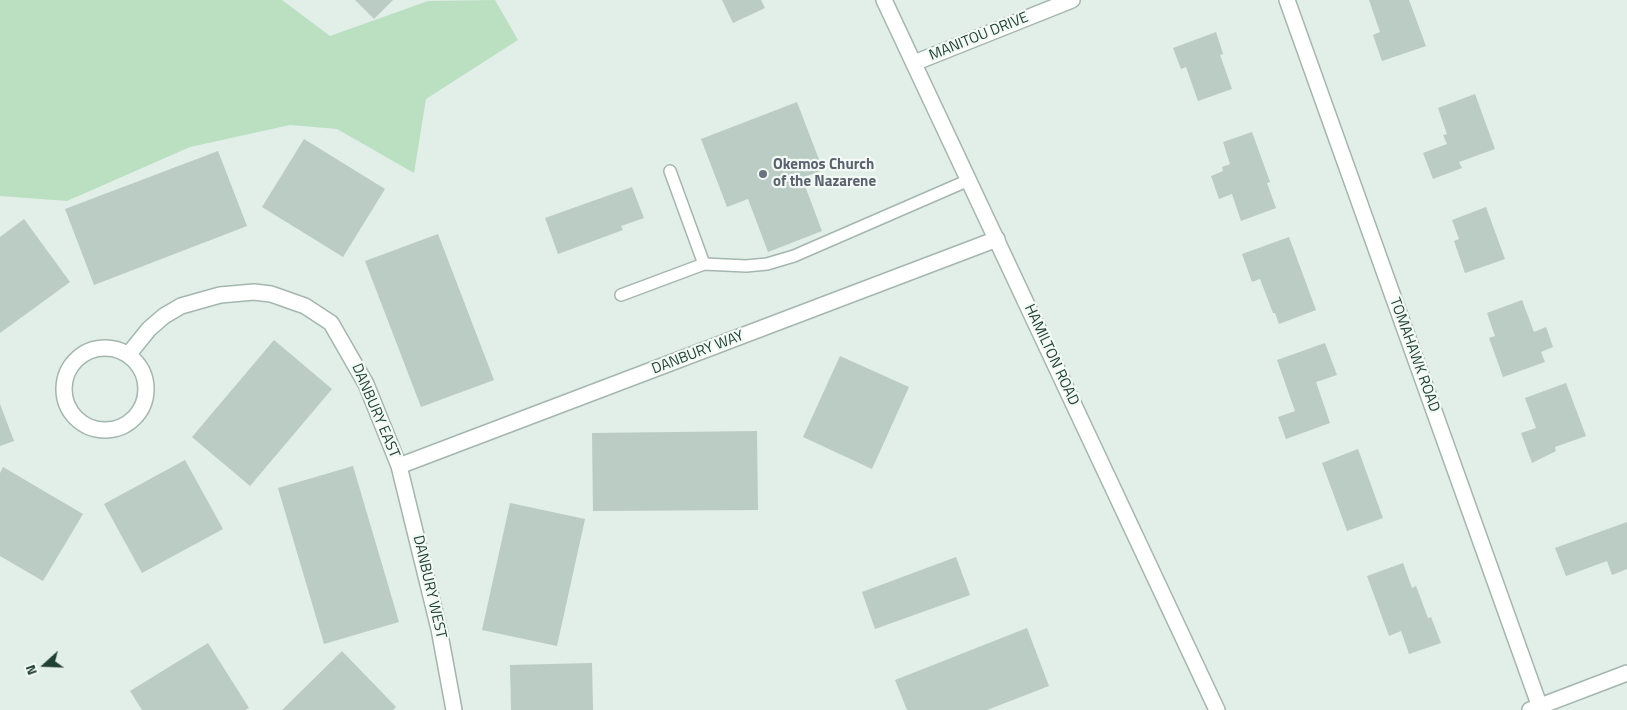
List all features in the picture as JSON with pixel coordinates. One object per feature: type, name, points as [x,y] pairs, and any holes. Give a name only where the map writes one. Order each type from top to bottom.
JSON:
[{"type":"street","name":"HAMILTON ROAD","points":[[884,0],[1217,710]]},
{"type":"street","name":"MANITOU DRIVE","points":[[914,63],[1072,0]]},
{"type":"street","name":"TOMAHAWK ROAD","points":[[1287,0],[1537,709]]},
{"type":"street","name":"DANBURY WAY","points":[[399,466],[996,239]]},
{"type":"street","name":"DANBURY EAST","points":[[128,355],[149,329],[164,316],[200,299],[254,292],[271,294],[305,306],[331,324],[350,353],[366,384],[399,466]]},
{"type":"street","points":[[107,348],[128,355],[142,372],[145,394],[142,404],[129,422],[119,427],[97,429],[78,419],[66,400],[65,378],[76,359],[96,349],[107,348]]},
{"type":"street","name":"DANBURY WEST","points":[[399,466],[440,628],[454,710]]},
{"type":"street","points":[[1537,709],[1627,673]]},
{"type":"lane","points":[[670,171],[704,264]]},
{"type":"lane","points":[[621,295],[704,264],[746,266],[767,264],[794,256],[969,180]]},
{"type":"green space","points":[[0,0],[282,0],[330,36],[428,1],[495,0],[518,40],[426,99],[414,173],[337,129],[290,125],[190,147],[67,201],[0,196]]},
{"type":"building","points":[[355,0],[393,0],[374,19]]},
{"type":"building","points":[[722,0],[761,0],[765,8],[733,23]]},
{"type":"building","points":[[1369,0],[1409,0],[1426,46],[1382,61],[1373,35],[1380,32]]},
{"type":"building","points":[[1216,32],[1223,54],[1220,55],[1232,89],[1198,101],[1186,67],[1181,69],[1173,48]]},
{"type":"building","points":[[1475,94],[1495,149],[1459,162],[1462,168],[1433,179],[1423,153],[1447,144],[1443,135],[1447,134],[1438,108]]},
{"type":"building","name":"Okemos Church of the Nazarene","points":[[797,102],[823,170],[802,178],[822,231],[768,252],[748,199],[727,207],[701,139]]},
{"type":"building","points":[[1252,132],[1270,182],[1267,183],[1276,208],[1241,221],[1232,194],[1219,199],[1211,176],[1223,171],[1222,167],[1230,164],[1223,142]]},
{"type":"building","points":[[304,139],[385,189],[343,257],[262,207]]},
{"type":"building","points":[[218,151],[247,226],[94,285],[65,209]]},
{"type":"building","points":[[632,187],[644,218],[621,226],[623,230],[558,254],[545,218]]},
{"type":"building","points":[[1486,207],[1505,259],[1465,273],[1454,241],[1459,239],[1452,220]]},
{"type":"building","points":[[24,219],[70,282],[0,333],[0,237]]},
{"type":"building","points":[[438,234],[494,380],[421,407],[365,261]]},
{"type":"building","points":[[1289,237],[1316,310],[1279,324],[1260,279],[1252,282],[1242,254]]},
{"type":"building","points":[[1522,300],[1534,332],[1546,327],[1553,347],[1541,352],[1545,362],[1503,377],[1489,338],[1495,336],[1487,313]]},
{"type":"building","points":[[274,340],[332,389],[250,486],[192,437]]},
{"type":"building","points":[[1325,343],[1337,375],[1316,382],[1330,423],[1286,439],[1278,417],[1295,411],[1277,360]]},
{"type":"building","points":[[840,356],[909,387],[872,469],[803,437]]},
{"type":"building","points":[[1566,383],[1586,436],[1555,447],[1556,451],[1532,463],[1521,433],[1536,428],[1525,398]]},
{"type":"building","points":[[0,404],[14,441],[0,446]]},
{"type":"building","points":[[757,431],[758,510],[593,511],[592,433]]},
{"type":"building","points":[[1358,449],[1383,518],[1347,531],[1322,463]]},
{"type":"building","points":[[185,460],[223,529],[142,573],[104,504]]},
{"type":"building","points":[[353,466],[399,622],[324,644],[278,488]]},
{"type":"building","points":[[3,467],[83,514],[43,581],[0,556],[0,473]]},
{"type":"building","points":[[510,503],[585,519],[557,646],[482,630]]},
{"type":"building","points":[[1627,522],[1627,569],[1612,575],[1607,561],[1566,576],[1555,548]]},
{"type":"building","points":[[956,557],[970,595],[875,629],[862,592]]},
{"type":"building","points":[[1403,563],[1412,588],[1416,586],[1428,618],[1431,617],[1441,643],[1409,654],[1401,631],[1389,636],[1367,576]]},
{"type":"building","points":[[1027,628],[1049,686],[987,710],[907,710],[895,680]]},
{"type":"building","points":[[208,643],[249,708],[245,710],[142,710],[130,691]]},
{"type":"building","points":[[342,651],[396,707],[393,710],[282,710]]},
{"type":"building","points":[[592,663],[593,710],[511,710],[510,665]]},
{"type":"place","name":"Okemos Church of the Nazarene","points":[[763,174]]}]
